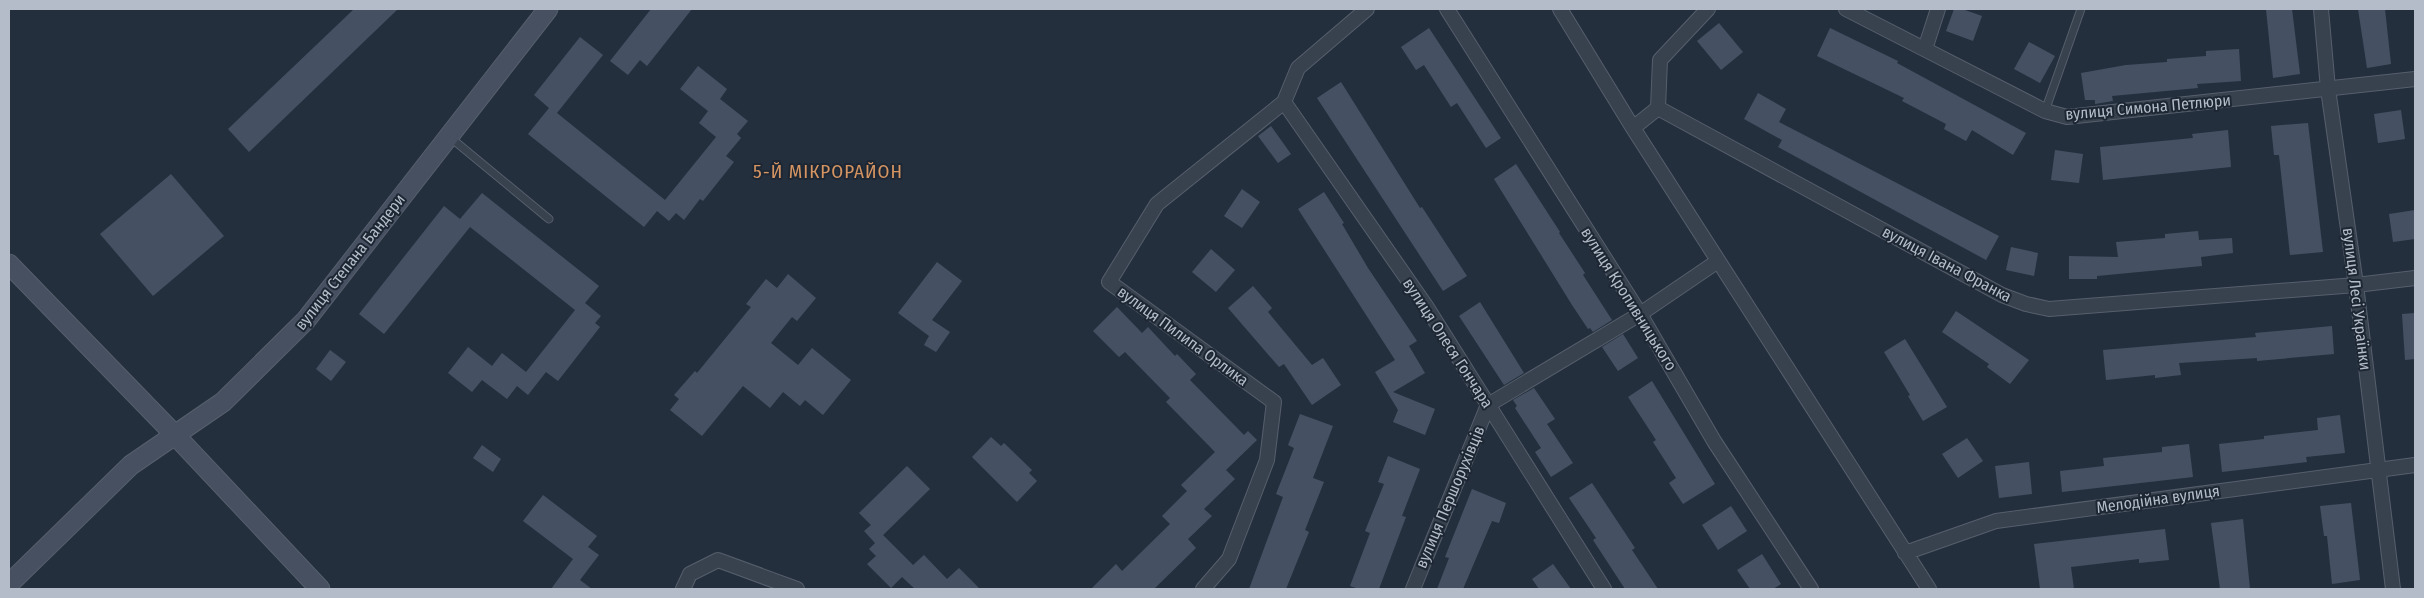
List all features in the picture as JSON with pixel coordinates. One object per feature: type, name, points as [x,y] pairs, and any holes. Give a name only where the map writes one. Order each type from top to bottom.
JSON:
[{"type":"street","name":"вулиця Степана Бандери","points":[[9,584],[131,465],[223,402],[306,320],[548,9]]},
{"type":"street","points":[[1284,102],[1298,68],[1368,9]]},
{"type":"street","name":"вулиця Кропивницького","points":[[1447,9],[1640,314],[1714,441],[1811,589]]},
{"type":"street","points":[[1560,9],[1633,128],[1929,589]]},
{"type":"street","points":[[1633,128],[1658,108],[1660,60],[1708,9]]},
{"type":"street","name":"вулиця Симона Петлюри","points":[[1846,9],[2045,111],[2068,117],[2415,79]]},
{"type":"street","points":[[1925,49],[1938,9]]},
{"type":"street","name":"вулиця Лесі Українки","points":[[2322,9],[2328,89],[2356,285],[2394,589]]},
{"type":"street","name":"вулиця Олеся Гончара","points":[[1284,102],[1426,306],[1604,589]]},
{"type":"street","name":"вулиця Пилипа Орлика","points":[[1203,589],[1229,559],[1268,460],[1274,402],[1109,282],[1157,204],[1284,102]]},
{"type":"street","name":"вулиця Івана Франка","points":[[1658,108],[2002,295],[2026,304],[2049,309],[2356,285],[2415,278]]},
{"type":"street","points":[[1488,405],[1640,314],[1718,261]]},
{"type":"street","points":[[9,264],[175,435],[320,589]]},
{"type":"street","name":"вулиця Першорухівців","points":[[1413,589],[1488,405]]},
{"type":"street","name":"Мелодійна вулиця","points":[[1905,553],[1996,521],[2415,465]]},
{"type":"street","points":[[683,589],[690,574],[718,560],[797,589]]},
{"type":"lane","points":[[2045,111],[2081,9]]},
{"type":"lane","points":[[448,136],[549,219]]},
{"type":"building","points":[[354,9],[398,9],[249,152],[228,129]]},
{"type":"building","points":[[651,9],[692,9],[647,66],[640,60],[628,75],[610,61]]},
{"type":"building","points":[[1954,9],[1962,9],[1982,16],[1973,41],[1946,31]]},
{"type":"building","points":[[2266,9],[2292,9],[2300,74],[2273,78]]},
{"type":"building","points":[[2358,9],[2385,9],[2391,64],[2367,68]]},
{"type":"building","points":[[1719,23],[1743,52],[1721,70],[1697,41]]},
{"type":"building","points":[[1429,28],[1501,138],[1486,148],[1457,103],[1451,107],[1424,65],[1416,70],[1401,47]]},
{"type":"building","points":[[1830,28],[1898,61],[1897,63],[2026,133],[2013,155],[1972,130],[1966,141],[1944,129],[1946,124],[1902,101],[1904,98],[1817,56]]},
{"type":"building","points":[[580,37],[603,55],[557,113],[665,200],[716,137],[699,123],[708,111],[680,89],[698,66],[727,89],[720,99],[748,121],[737,134],[741,138],[726,156],[734,162],[703,201],[700,199],[684,220],[676,213],[669,221],[657,211],[644,227],[528,134],[549,108],[534,95]]},
{"type":"building","points":[[2029,42],[2055,56],[2040,83],[2014,69]]},
{"type":"building","points":[[2239,49],[2241,81],[2197,84],[2198,88],[2112,96],[2113,101],[2095,104],[2095,100],[2085,100],[2081,73],[2126,65],[2167,62],[2167,59],[2206,56],[2206,51]]},
{"type":"building","points":[[1341,82],[1420,208],[1422,207],[1467,276],[1443,291],[1317,98]]},
{"type":"building","points":[[1758,93],[1786,109],[1779,122],[1999,236],[1986,260],[1778,147],[1782,140],[1744,119]]},
{"type":"building","points":[[2401,110],[2405,139],[2378,143],[2374,114]]},
{"type":"building","points":[[2308,123],[2323,252],[2290,255],[2279,155],[2274,155],[2271,126]]},
{"type":"building","points":[[1271,126],[1291,154],[1278,163],[1258,136]]},
{"type":"building","points":[[2228,130],[2231,167],[2103,180],[2100,147],[2193,138],[2192,134]]},
{"type":"building","points":[[2055,150],[2083,154],[2079,183],[2051,180]]},
{"type":"building","points":[[1516,164],[1560,232],[1585,273],[1583,275],[1612,320],[1593,332],[1590,328],[1588,329],[1572,305],[1494,179]]},
{"type":"building","points":[[171,174],[224,236],[153,296],[100,234]]},
{"type":"building","points":[[1242,189],[1260,202],[1242,228],[1224,216]]},
{"type":"building","points":[[1324,192],[1344,223],[1342,224],[1368,268],[1417,341],[1409,346],[1425,373],[1393,392],[1435,409],[1425,435],[1393,422],[1398,410],[1375,372],[1395,360],[1298,209]]},
{"type":"building","points":[[482,193],[599,286],[585,303],[601,316],[595,323],[600,327],[558,381],[546,372],[528,395],[517,386],[507,399],[482,380],[472,392],[448,373],[468,347],[492,366],[502,353],[526,372],[575,310],[470,227],[384,334],[359,314],[444,206],[460,219]]},
{"type":"building","points":[[2415,210],[2415,239],[2393,242],[2389,214]]},
{"type":"building","points":[[2198,231],[2199,240],[2232,238],[2233,253],[2201,257],[2202,266],[2097,276],[2097,279],[2069,279],[2069,256],[2118,257],[2116,242],[2165,238],[2165,234]]},
{"type":"building","points":[[2011,247],[2038,253],[2034,276],[2006,270]]},
{"type":"building","points":[[1211,249],[1235,270],[1216,292],[1192,272]]},
{"type":"building","points":[[937,262],[962,281],[932,320],[950,332],[936,352],[924,345],[929,336],[898,313]]},
{"type":"building","points":[[788,274],[816,298],[797,321],[792,317],[771,343],[798,365],[812,348],[851,380],[823,415],[805,400],[800,406],[783,392],[770,408],[743,386],[702,436],[670,410],[679,399],[674,395],[695,371],[697,373],[751,307],[746,304],[766,279],[777,288]]},
{"type":"building","points":[[1253,286],[1272,308],[1268,312],[1312,365],[1323,358],[1341,385],[1312,405],[1284,364],[1279,367],[1228,308]]},
{"type":"building","points":[[1480,302],[1524,373],[1504,385],[1459,316]]},
{"type":"building","points":[[1117,307],[1142,333],[1148,327],[1175,356],[1177,354],[1196,374],[1190,380],[1244,435],[1248,431],[1257,440],[1226,470],[1235,479],[1204,509],[1212,516],[1188,539],[1196,548],[1154,589],[1091,589],[1116,564],[1122,571],[1170,524],[1162,516],[1187,491],[1181,485],[1215,452],[1166,402],[1170,398],[1125,352],[1119,357],[1093,331]]},
{"type":"building","points":[[1956,311],[2029,360],[2010,384],[1987,367],[1989,364],[1942,332]]},
{"type":"building","points":[[2415,313],[2415,359],[2405,360],[2402,314]]},
{"type":"building","points":[[2332,326],[2334,354],[2257,361],[2257,358],[2179,363],[2181,375],[2155,378],[2155,375],[2106,380],[2103,350],[2256,337],[2255,333]]},
{"type":"building","points":[[1623,334],[1638,358],[1618,371],[1602,347]]},
{"type":"building","points":[[1905,339],[1947,407],[1923,421],[1884,352]]},
{"type":"building","points":[[330,350],[346,362],[331,381],[316,369]]},
{"type":"building","points":[[1652,381],[1715,484],[1683,504],[1669,483],[1676,478],[1653,442],[1656,440],[1628,397]]},
{"type":"building","points":[[1534,388],[1555,419],[1547,424],[1573,463],[1551,477],[1535,452],[1541,448],[1515,408],[1517,406],[1513,400]]},
{"type":"building","points":[[1300,414],[1333,426],[1313,478],[1324,482],[1305,530],[1309,532],[1286,589],[1249,589],[1283,497],[1276,494],[1294,448],[1288,445]]},
{"type":"building","points":[[2340,415],[2345,453],[2306,457],[2307,462],[2222,472],[2219,444],[2264,439],[2264,436],[2318,430],[2317,418]]},
{"type":"building","points":[[991,437],[1001,446],[1004,443],[1032,470],[1029,473],[1037,481],[1017,502],[972,457]]},
{"type":"building","points":[[1967,438],[1983,461],[1958,478],[1942,454]]},
{"type":"building","points":[[2189,444],[2193,477],[2062,492],[2060,471],[2104,466],[2103,458],[2162,452],[2162,447]]},
{"type":"building","points":[[482,445],[501,459],[493,472],[473,458]]},
{"type":"building","points":[[1388,456],[1420,469],[1402,516],[1406,517],[1379,589],[1359,589],[1350,586],[1370,533],[1365,531],[1384,484],[1378,482]]},
{"type":"building","points":[[2029,462],[2032,494],[1999,498],[1995,466]]},
{"type":"building","points":[[907,466],[930,489],[875,543],[864,531],[871,525],[859,513]]},
{"type":"building","points":[[1592,483],[1635,548],[1632,550],[1658,589],[1625,589],[1593,540],[1596,538],[1569,498]]},
{"type":"building","points":[[1472,489],[1506,503],[1499,523],[1492,521],[1463,589],[1437,589],[1449,558],[1445,557]]},
{"type":"building","points":[[543,495],[597,536],[588,547],[599,555],[580,580],[592,589],[551,589],[573,559],[523,521]]},
{"type":"building","points":[[2351,503],[2360,580],[2332,584],[2327,536],[2324,536],[2320,506]]},
{"type":"building","points":[[1731,506],[1747,531],[1718,550],[1702,525]]},
{"type":"building","points":[[2243,519],[2250,589],[2220,589],[2211,523]]},
{"type":"building","points":[[2165,529],[2169,560],[2139,563],[2139,559],[2071,567],[2074,589],[2040,589],[2034,544]]},
{"type":"building","points":[[883,535],[913,565],[924,555],[947,579],[959,568],[980,589],[915,589],[902,577],[891,588],[867,564],[876,556],[869,549]]},
{"type":"building","points":[[1762,554],[1781,584],[1773,589],[1750,589],[1737,570]]},
{"type":"building","points":[[1553,564],[1571,589],[1539,589],[1532,579]]},
{"type":"district","name":"5-Й МІКРОРАЙОН","points":[[828,171]]}]
